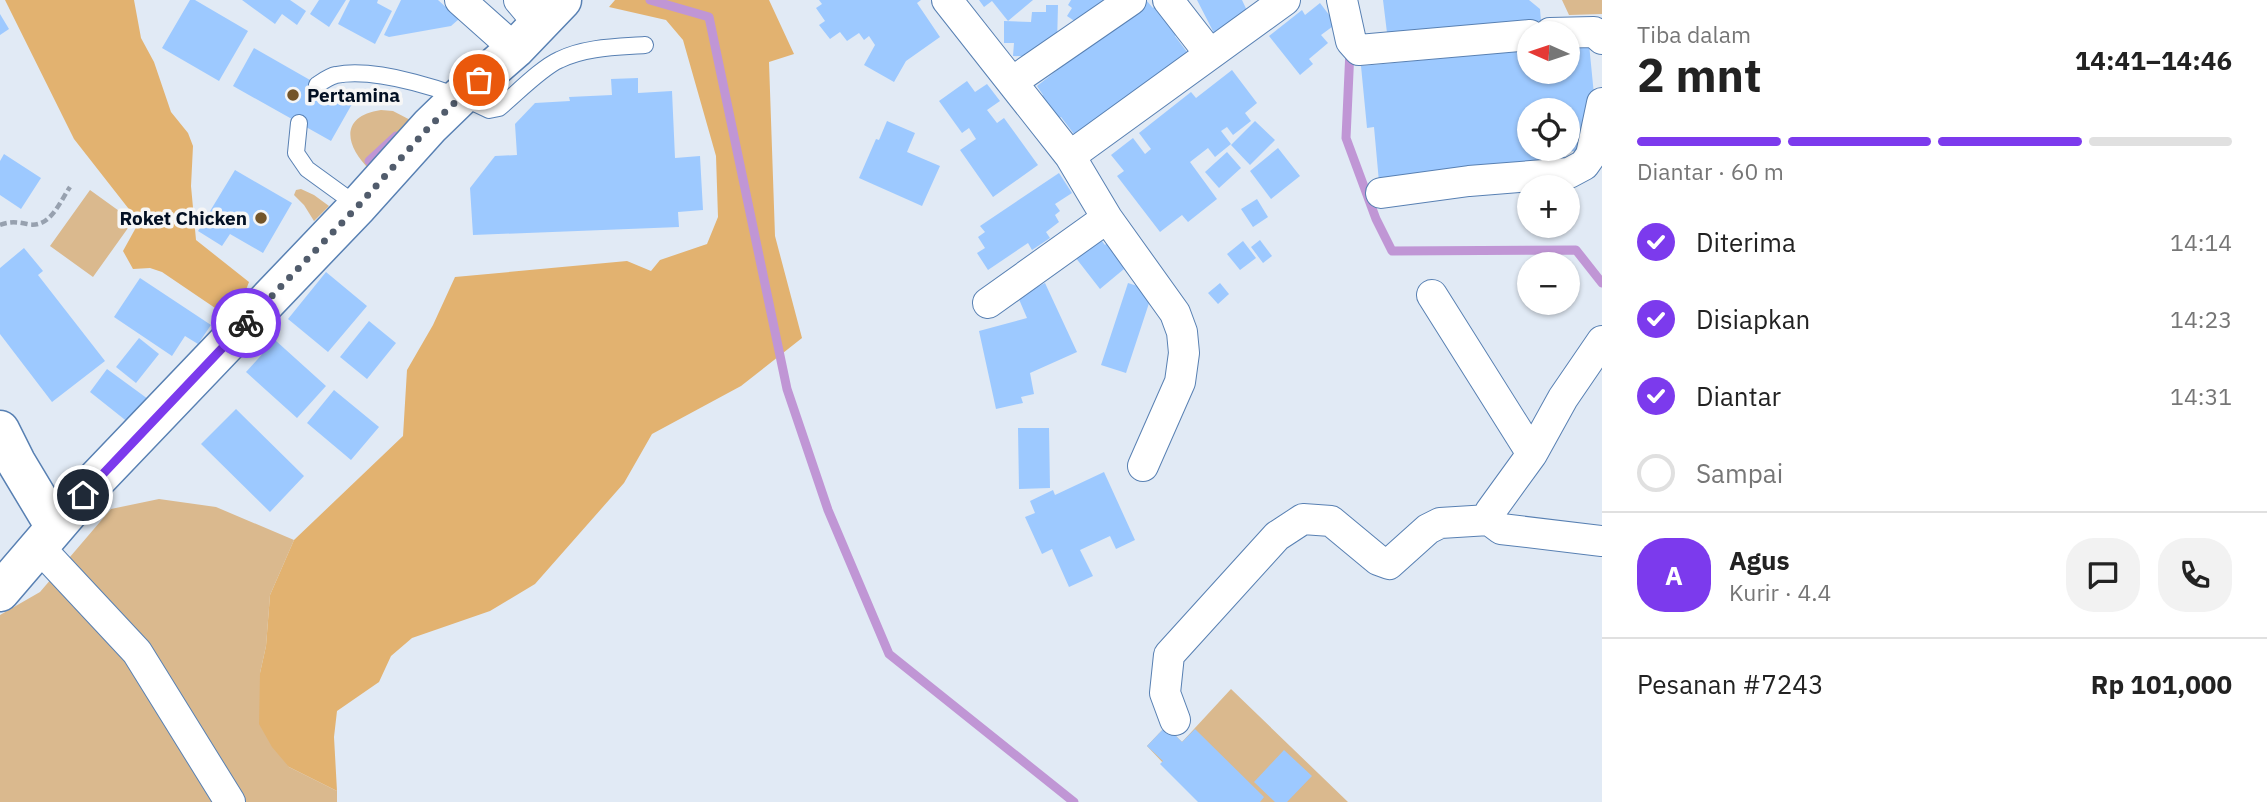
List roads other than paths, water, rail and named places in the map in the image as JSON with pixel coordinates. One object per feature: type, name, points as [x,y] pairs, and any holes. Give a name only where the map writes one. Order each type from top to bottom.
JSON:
[{"type":"main road","points":[[0,592],[46,536],[116,460],[538,17]]},
{"type":"main road","points":[[0,430],[46,536]]},
{"type":"street","points":[[460,0],[538,17]]},
{"type":"street","points":[[947,0],[1070,156],[1107,218],[1175,313],[1182,332],[1184,353],[1180,382],[1143,466]]},
{"type":"street","points":[[1012,82],[1130,0]]},
{"type":"street","points":[[1168,0],[1210,54]]},
{"type":"street","points":[[1342,0],[1350,41],[1359,50],[1517,36]]},
{"type":"street","points":[[1070,156],[1210,54],[1272,4]]},
{"type":"street","points":[[1580,32],[1594,32],[1602,39]]},
{"type":"street","points":[[1381,193],[1469,181],[1569,173],[1584,165],[1591,155],[1601,109]]},
{"type":"street","points":[[988,303],[1107,218]]},
{"type":"street","points":[[1432,295],[1532,454]]},
{"type":"street","points":[[1489,520],[1490,512],[1532,454],[1563,398],[1602,341]]},
{"type":"street","points":[[1175,720],[1165,693],[1168,656],[1277,536],[1303,519],[1331,522],[1378,560],[1389,564],[1428,529],[1440,523],[1489,520],[1501,529],[1602,541]]},
{"type":"street","points":[[46,536],[137,652],[230,802]]},
{"type":"lane","points":[[317,85],[334,75],[386,76],[461,96],[489,110],[499,108],[556,61],[608,47],[645,45]]},
{"type":"lane","points":[[299,123],[296,153],[307,169],[358,206]]},
{"type":"waterway","points":[[650,0],[709,17],[787,389],[828,510],[889,654],[1074,802]]},
{"type":"waterway","points":[[1350,50],[1346,138],[1376,219],[1392,251],[1576,250],[1602,283]]},
{"type":"waterway","points":[[369,161],[396,136]]},
{"type":"place","name":"Pertamina","points":[[293,95]]},
{"type":"place","name":"Roket Chicken","points":[[261,218]]}]
